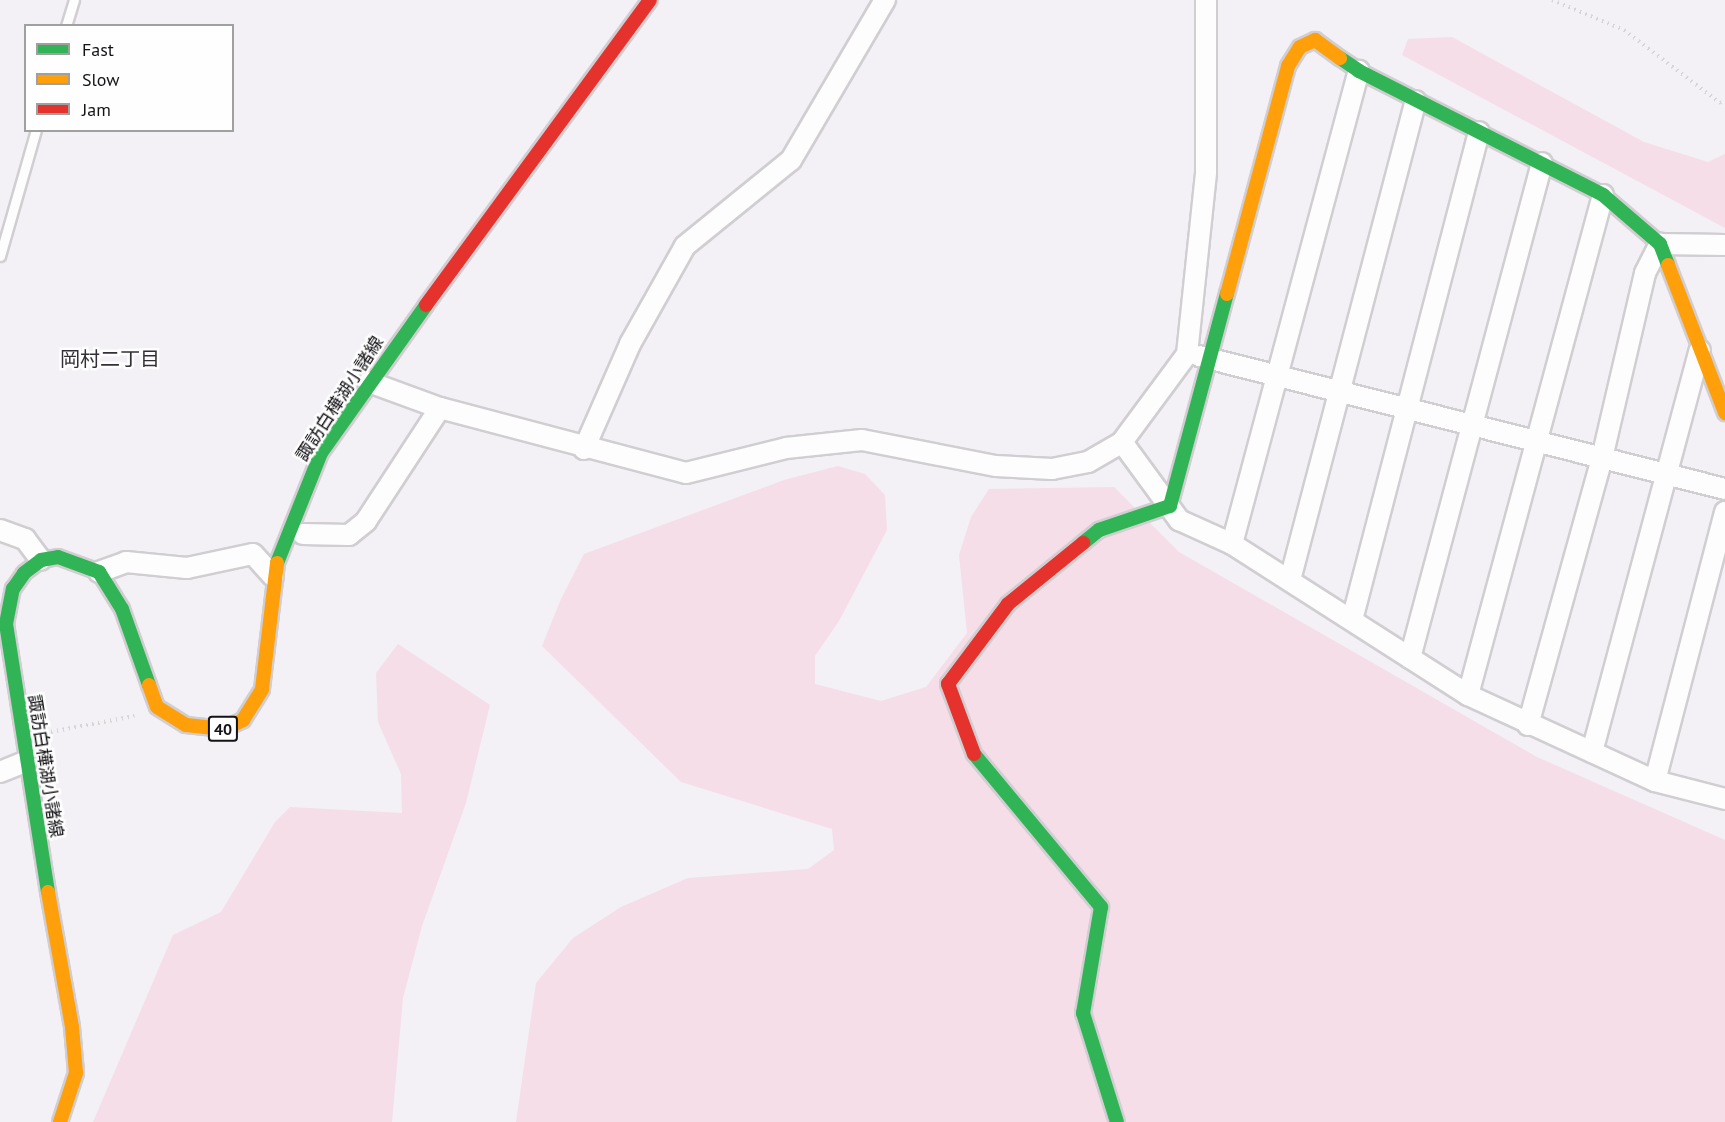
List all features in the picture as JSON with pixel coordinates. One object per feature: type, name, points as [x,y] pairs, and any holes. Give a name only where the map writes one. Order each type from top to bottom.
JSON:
[{"type":"street","name":"諏訪白樺湖小諸線","points":[[157,707],[186,726],[224,729],[243,720],[262,689],[273,576],[288,530],[321,453],[369,382],[651,0]]},
{"type":"street","points":[[584,449],[630,344],[685,246],[791,160],[885,0]]},
{"type":"street","points":[[369,382],[440,408],[584,449],[686,473],[786,448],[862,440],[996,466],[1052,469],[1088,462],[1122,442],[1186,354],[1206,172],[1206,0]]},
{"type":"street","points":[[1170,506],[1213,357],[1288,66],[1300,47],[1315,40],[1359,71],[1603,195],[1660,244],[1725,413]]},
{"type":"street","points":[[1232,544],[1359,71]]},
{"type":"street","points":[[1290,580],[1416,101]]},
{"type":"street","points":[[1352,620],[1479,132]]},
{"type":"street","points":[[1410,658],[1542,163]]},
{"type":"street","points":[[1468,695],[1603,195]]},
{"type":"street","points":[[1660,244],[1725,245]]},
{"type":"street","points":[[1528,725],[1602,458],[1645,273],[1660,244]]},
{"type":"street","points":[[1592,752],[1700,350]]},
{"type":"street","points":[[1186,354],[1213,357],[1725,489]]},
{"type":"street","points":[[303,534],[350,535],[366,521],[440,408]]},
{"type":"street","points":[[1122,442],[1179,520],[1232,544],[1468,695],[1528,725],[1654,781],[1725,799]]},
{"type":"street","points":[[1118,1122],[1083,1013],[1101,907],[973,753],[948,684],[1008,604],[1099,530],[1170,506]]},
{"type":"street","points":[[1654,781],[1725,512]]},
{"type":"street","points":[[0,531],[25,539],[41,560],[58,557],[99,572],[122,609],[157,707]]},
{"type":"street","points":[[99,572],[126,562],[187,568],[253,554],[273,576]]},
{"type":"street","name":"諏訪白樺湖小諸線","points":[[41,560],[24,573],[7,607],[6,624],[24,753],[72,1027],[76,1073],[60,1122]]},
{"type":"street","points":[[0,772],[24,753]]},
{"type":"lane","points":[[67,24],[74,0]]},
{"type":"lane","points":[[0,256],[35,132]]},
{"type":"path","points":[[1552,0],[1624,30],[1720,103],[1725,101]]},
{"type":"path","points":[[24,753],[54,729],[126,719],[157,707]]},
{"type":"shaded area","points":[[1452,37],[1644,142],[1708,162],[1725,154],[1725,228],[1402,55],[1408,39]]},
{"type":"shaded area","points":[[838,466],[865,474],[885,495],[887,530],[839,621],[815,656],[815,684],[881,701],[926,687],[967,633],[959,555],[971,517],[989,489],[1114,487],[1179,552],[1537,757],[1725,840],[1725,1122],[516,1122],[536,983],[573,938],[621,907],[688,878],[808,869],[834,850],[832,829],[681,782],[542,646],[561,599],[584,554],[784,480]]},
{"type":"shaded area","points":[[398,644],[490,705],[466,803],[422,926],[403,998],[392,1122],[93,1122],[173,935],[221,912],[275,822],[290,807],[402,813],[401,774],[378,722],[376,673]]},
{"type":"traffic: fast","points":[[1340,58],[1359,71],[1603,195],[1660,244],[1668,265]]},
{"type":"traffic: fast","points":[[1083,543],[1099,530],[1170,506],[1227,294]]},
{"type":"traffic: fast","points":[[277,563],[321,453],[426,305]]},
{"type":"traffic: fast","points":[[48,892],[6,624],[13,589],[24,573],[41,560],[58,557],[99,572],[122,609],[149,685]]},
{"type":"traffic: fast","points":[[974,754],[1101,907],[1083,1013],[1117,1122]]},
{"type":"traffic: slow","points":[[1227,294],[1288,66],[1300,47],[1315,40],[1340,58]]},
{"type":"traffic: slow","points":[[1668,265],[1725,413]]},
{"type":"traffic: slow","points":[[149,685],[157,707],[186,725],[224,729],[243,720],[262,689],[277,563]]},
{"type":"traffic: slow","points":[[48,892],[72,1027],[76,1073],[60,1122]]},
{"type":"traffic: jam","points":[[426,305],[650,0]]},
{"type":"traffic: jam","points":[[974,754],[948,684],[1008,604],[1083,543]]},
{"type":"district","name":"岡村二丁目","points":[[110,359]]}]
